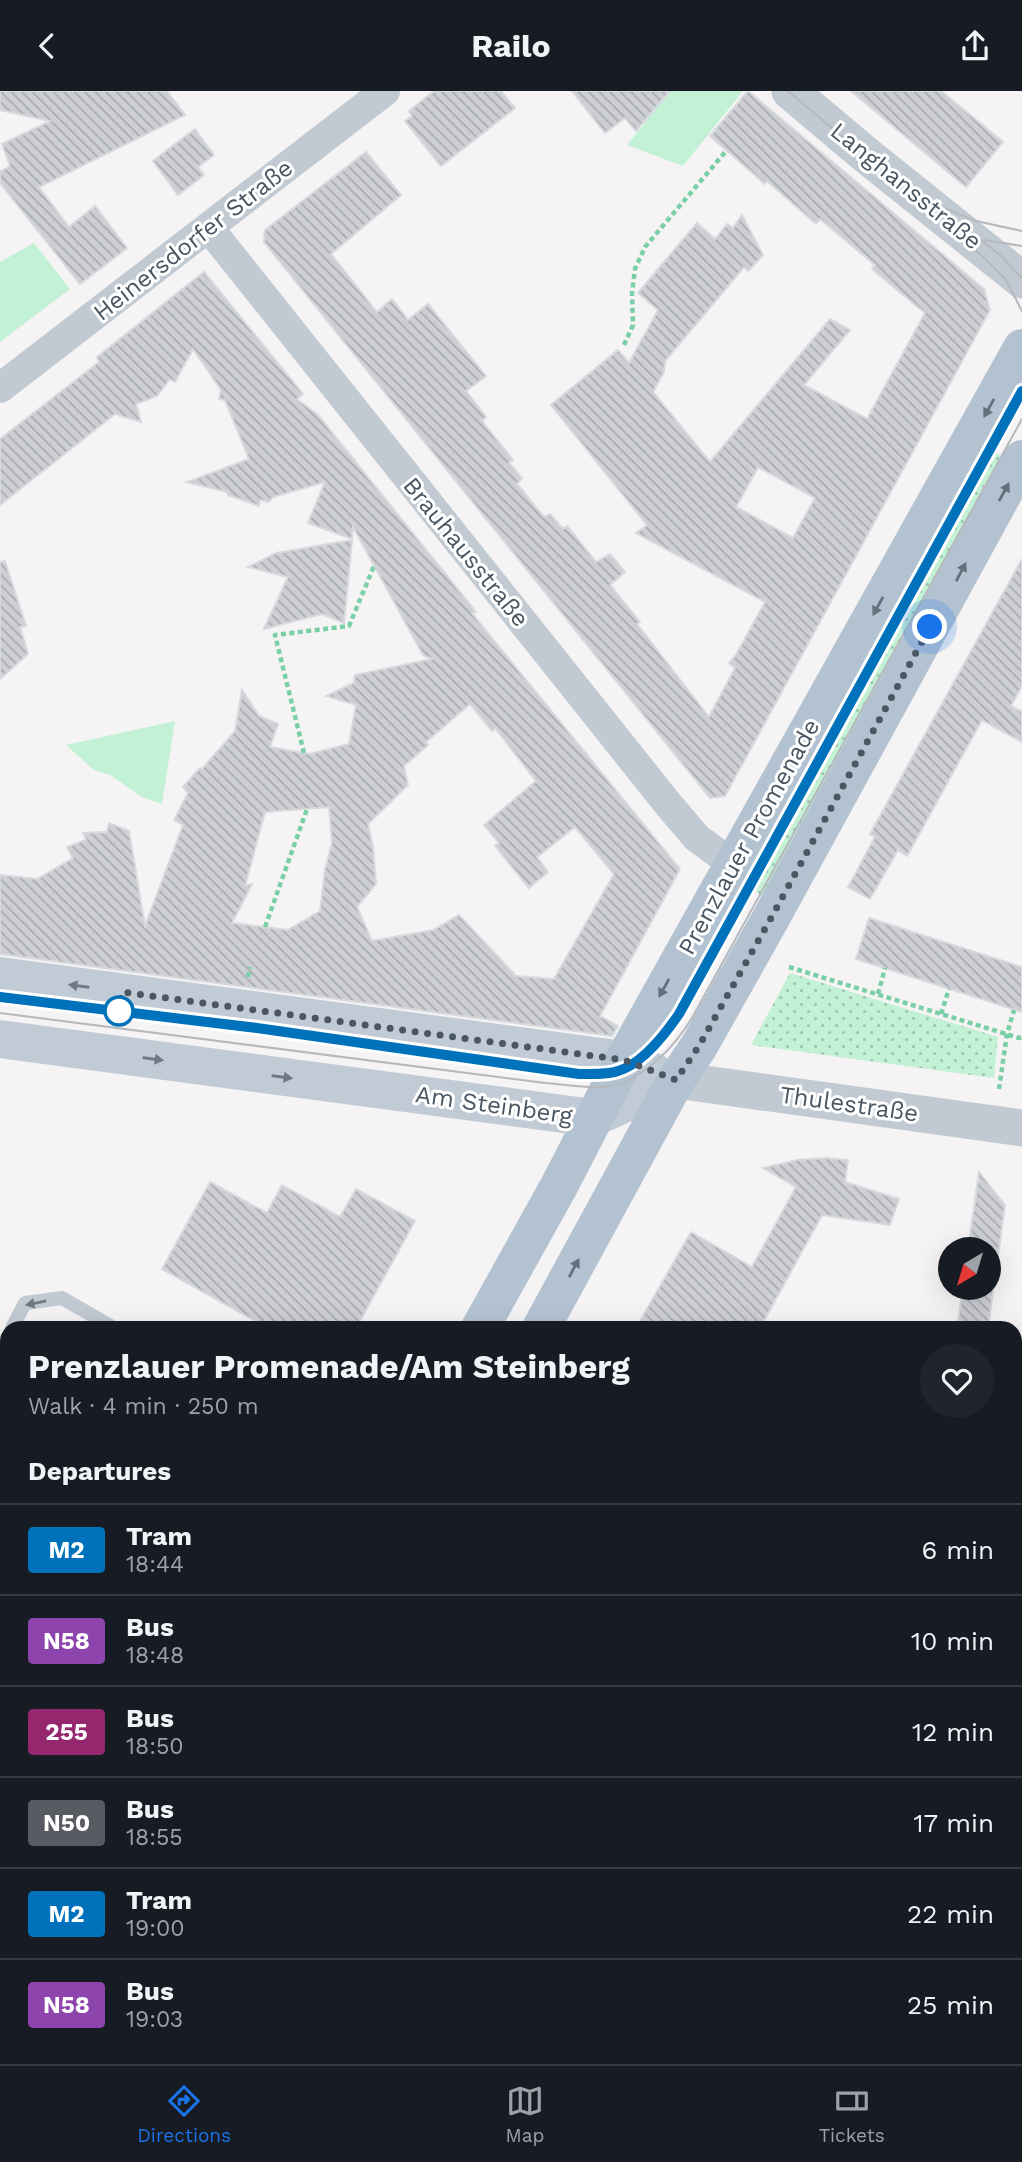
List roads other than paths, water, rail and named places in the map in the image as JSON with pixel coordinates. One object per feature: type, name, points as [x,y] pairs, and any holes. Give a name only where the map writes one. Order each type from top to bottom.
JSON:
[{"type":"main road","name":"Prenzlauer Promenade","points":[[484,1321],[559,1186],[624,1060],[1022,348]]},
{"type":"main road","points":[[545,1321],[676,1080],[699,1046],[771,918],[1022,459]]},
{"type":"main road","points":[[0,976],[624,1060],[676,1080]]},
{"type":"main road","name":"Am Steinberg","points":[[0,1039],[593,1118],[676,1080]]},
{"type":"street","name":"Heinersdorfer Straße","points":[[0,388],[385,91]]},
{"type":"street","name":"Langhansstraße","points":[[790,91],[875,163],[1022,280]]},
{"type":"street","name":"Brauhausstraße","points":[[209,228],[696,838],[734,865]]},
{"type":"street","name":"Thulestraße","points":[[676,1080],[1022,1128]]},
{"type":"lane","points":[[16,1321],[25,1303],[62,1298],[102,1321]]},
{"type":"tram line","points":[[788,91],[975,249],[1006,280],[1022,311]]},
{"type":"tram line","points":[[935,204],[976,221],[1022,231]]},
{"type":"tram line","points":[[965,227],[1000,255],[1022,278]]},
{"type":"tram line","points":[[984,240],[1022,246]]},
{"type":"tram line","points":[[0,996],[257,1028],[579,1074],[609,1073],[636,1062],[653,1047],[679,1014],[1022,391]]},
{"type":"tram line","name":"M2","points":[[0,997],[257,1028],[579,1074],[618,1072],[625,1068],[657,1043],[679,1014],[1022,391]]},
{"type":"tram line","points":[[0,1013],[545,1083],[610,1086],[635,1076],[668,1050],[692,1018],[1022,419]]}]
